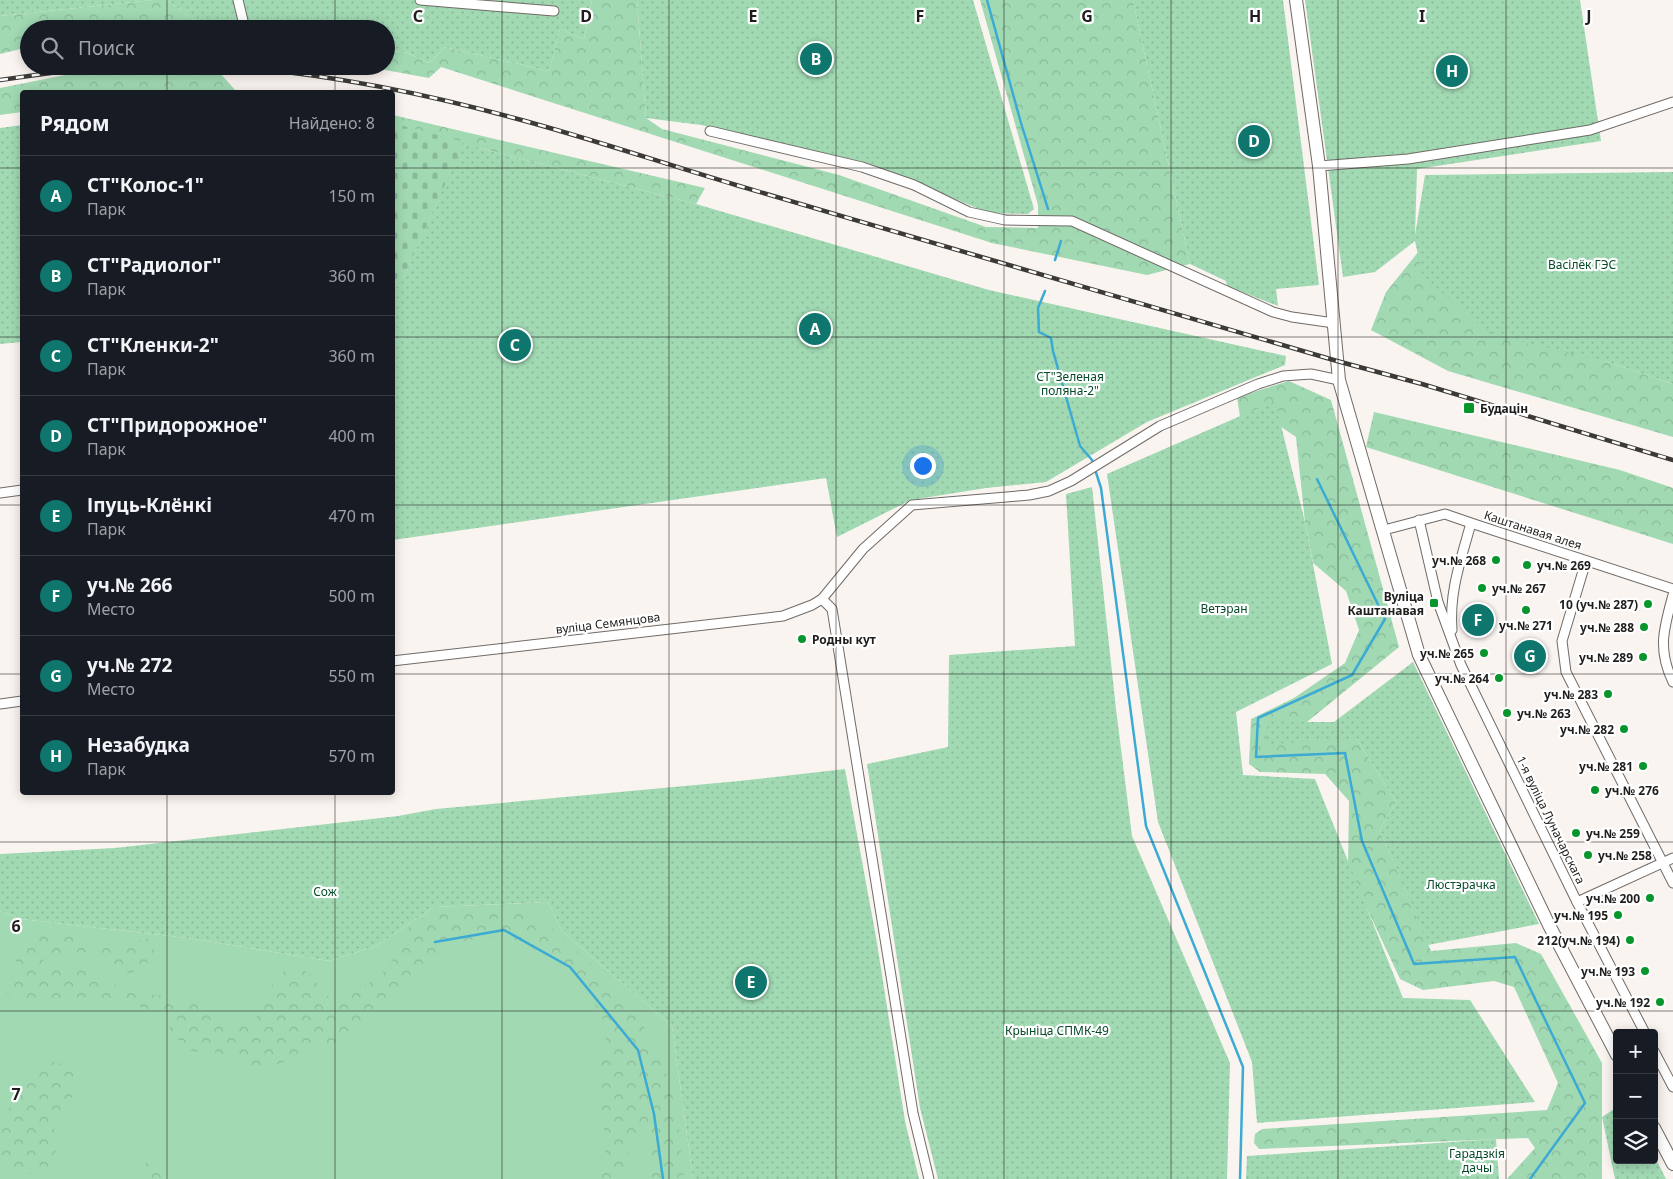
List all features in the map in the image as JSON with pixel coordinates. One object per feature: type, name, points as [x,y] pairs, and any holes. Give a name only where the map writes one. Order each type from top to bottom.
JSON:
[{"type":"street","points":[[238,0],[243,20]]},
{"type":"street","points":[[420,0],[554,11]]},
{"type":"street","points":[[1296,0],[1318,166],[1339,380],[1419,655],[1550,925],[1613,1047]]},
{"type":"street","points":[[1318,166],[1408,159],[1590,130],[1673,102]]},
{"type":"street","points":[[710,131],[862,167],[914,185],[969,212],[1005,220],[1072,221],[1273,312],[1292,318],[1334,323]]},
{"type":"street","name":"вуліца Семянцова","points":[[395,661],[783,616],[812,605],[822,599],[863,549],[912,505],[1029,495],[1049,491],[1090,469],[1160,426],[1258,384],[1283,376],[1311,374],[1339,380]]},
{"type":"street","points":[[0,493],[20,490]]},
{"type":"street","name":"Каштанавая алея","points":[[1384,530],[1445,514],[1673,589]]},
{"type":"street","points":[[1419,520],[1438,602],[1454,643]]},
{"type":"street","points":[[1454,643],[1451,613],[1452,591],[1471,523]]},
{"type":"street","points":[[1586,561],[1562,641],[1566,672],[1673,883]]},
{"type":"street","points":[[1673,595],[1662,637],[1666,668],[1673,682]]},
{"type":"street","points":[[822,599],[832,609],[913,1113],[929,1179]]},
{"type":"street","name":"1-я вуліца Луначарскага","points":[[1454,643],[1461,665],[1577,902],[1643,1029]]},
{"type":"street","points":[[0,704],[20,701]]},
{"type":"street","points":[[1577,902],[1673,858]]},
{"type":"street","points":[[1658,1058],[1673,1086]]},
{"type":"street","points":[[1658,1136],[1673,1164]]},
{"type":"green space","points":[[0,0],[152,0],[0,16]]},
{"type":"green space","points":[[167,0],[194,20],[20,20],[20,49],[0,54],[0,16]]},
{"type":"green space","points":[[167,0],[592,0],[584,39],[560,29],[549,71],[445,47],[429,63],[408,53],[395,51],[395,20],[194,20]]},
{"type":"green space","points":[[592,0],[637,0],[646,118],[662,129],[839,175],[986,227],[1038,228],[1038,205],[980,0],[1133,0],[1190,264],[1147,275],[992,243],[441,67],[429,78],[395,72],[395,51],[408,53],[429,63],[445,47],[549,71],[560,29],[584,39]]},
{"type":"green space","points":[[637,0],[973,0],[1034,209],[1028,214],[989,213],[868,163],[701,125],[646,118]]},
{"type":"green space","points":[[1133,0],[1283,0],[1319,285],[1276,289],[1278,306],[1227,286],[1226,281],[1190,264]]},
{"type":"green space","name":"Васілёк ГЭС","points":[[1305,0],[1580,0],[1601,141],[1417,169],[1415,235],[1425,175],[1673,172],[1673,384],[1605,361],[1495,336],[1423,277],[1415,241],[1375,272],[1343,277]]},
{"type":"green space","points":[[65,75],[222,75],[235,90],[20,90],[20,112],[0,115],[0,88]]},
{"type":"green space","points":[[395,115],[705,188],[696,204],[479,148],[411,237],[395,242]]},
{"type":"green space","points":[[395,124],[464,142],[402,282],[395,283]]},
{"type":"green space","points":[[20,125],[20,342],[0,344],[0,128]]},
{"type":"green space","name":"СТ\"Зеленая поляна-2\"","points":[[464,142],[479,148],[696,204],[989,290],[1286,356],[1285,365],[1147,422],[1046,482],[986,488],[911,500],[837,537],[826,478],[395,540],[395,283],[402,281]]},
{"type":"green space","points":[[1419,251],[1605,361],[1673,384],[1673,437],[1448,371],[1371,330],[1386,292]]},
{"type":"green space","points":[[1289,381],[1331,400],[1399,647],[1307,722],[1268,722],[1356,738],[1396,802],[1380,830],[1431,951],[1516,943],[1541,954],[1602,1063],[1602,1179],[1507,1179],[1535,1148],[1528,1138],[1259,1149],[1254,1143],[1255,1134],[1262,1129],[1547,1110],[1558,1083],[1514,987],[1494,981],[1423,990],[1400,979],[1348,868],[1349,801],[1325,774],[1260,772],[1249,764],[1251,719],[1294,698],[1345,663],[1359,630],[1346,591],[1313,563],[1305,522],[1296,437],[1259,412],[1240,417],[1237,397]]},
{"type":"green space","name":"Ветэран","points":[[1275,401],[1305,522],[1332,664],[1236,712],[1243,775],[1315,779],[1403,998],[1470,1000],[1535,1102],[1257,1123],[1252,1062],[1158,822],[1107,474]]},
{"type":"green space","points":[[1374,412],[1620,470],[1673,488],[1673,544],[1366,447]]},
{"type":"green space","name":"Крыніца СПМК-49","points":[[1092,487],[1132,836],[1230,1063],[1227,1179],[938,1179],[920,1108],[867,764],[948,747],[949,655],[1075,646],[1066,494]]},
{"type":"green space","name":"Люстэрачка","points":[[1413,662],[1539,924],[1428,945],[1380,830],[1396,802],[1356,738],[1265,745],[1268,722],[1334,722]]},
{"type":"green space","name":"Сож","points":[[845,769],[876,937],[905,1121],[919,1179],[693,1179],[672,1026],[562,931],[548,902],[434,907],[376,946],[329,961],[188,938],[21,919],[0,911],[0,854],[115,848],[398,816],[436,809],[739,781]]},
{"type":"green space","points":[[548,902],[562,931],[672,1026],[693,1179],[0,1179],[0,911],[21,919],[188,938],[329,961],[376,946],[434,907]]},
{"type":"green space","points":[[502,908],[522,911],[541,919],[595,967],[642,1024],[666,1073],[676,1109],[684,1179],[652,1179],[649,1143],[644,1134],[640,1132],[631,1140],[623,1179],[594,1179],[605,1156],[606,1147],[598,1085],[606,1040],[605,1027],[593,1001],[572,977],[549,959],[529,947],[506,938],[492,937],[472,940],[452,946],[436,954],[409,978],[373,1020],[352,1038],[339,1044],[305,1052],[263,1069],[247,1067],[218,1053],[189,1050],[180,1042],[164,1020],[146,1008],[83,997],[45,1001],[30,1000],[6,993],[1,985],[3,979],[11,977],[17,971],[13,953],[16,946],[40,935],[50,933],[67,934],[89,945],[101,948],[146,939],[154,943],[154,949],[149,961],[145,966],[127,974],[119,972],[102,956],[91,953],[80,952],[51,955],[44,957],[43,961],[47,968],[83,970],[122,988],[189,1002],[231,1024],[247,1023],[255,1019],[261,1012],[273,985],[284,971],[294,969],[305,971],[312,976],[322,991],[328,996],[337,998],[350,994],[385,970],[394,958],[400,938],[404,932],[421,919],[434,913],[448,910]]},
{"type":"green space","points":[[49,1061],[62,1064],[68,1068],[76,1080],[75,1093],[55,1123],[56,1149],[53,1159],[41,1171],[33,1173],[25,1173],[7,1168],[0,1162],[0,1122],[33,1073],[43,1063]]},
{"type":"green space","points":[[1613,1110],[1613,1164],[1658,1163],[1666,1179],[1615,1179],[1602,1117]]},
{"type":"green space","name":"Гарадзкія дачы","points":[[1496,1139],[1499,1179],[1246,1179],[1247,1156]]},
{"type":"green space","points":[[149,1161],[162,1164],[178,1179],[142,1179],[141,1168]]},
{"type":"waterway","points":[[987,0],[1021,123],[1048,209]]},
{"type":"waterway","points":[[1055,260],[1061,241]]},
{"type":"waterway","points":[[1045,291],[1038,308],[1039,332],[1051,338],[1080,446],[1092,460],[1101,488],[1146,826],[1243,1067],[1240,1179]]},
{"type":"waterway","points":[[1317,479],[1385,619],[1352,675],[1258,718],[1256,757],[1345,753],[1362,841],[1414,964],[1515,957],[1585,1103],[1530,1179]]},
{"type":"waterway","points":[[435,942],[504,930],[570,967],[638,1050],[654,1114],[663,1179]]},
{"type":"railway","points":[[0,80],[36,75]]},
{"type":"railway","points":[[309,75],[406,92],[514,118],[886,229],[1337,361],[1422,384],[1673,460]]},
{"type":"place","name":"СТ\"Радиолог\"","points":[[816,59]]},
{"type":"place","name":"Незабудка","points":[[1452,71]]},
{"type":"place","name":"СТ\"Придорожное\"","points":[[1254,141]]},
{"type":"place","name":"СТ\"Колос-1\"","points":[[815,329]]},
{"type":"place","name":"СТ\"Кленки-2\"","points":[[515,345]]},
{"type":"place","name":"Будацін","points":[[1469,408]]},
{"type":"place","name":"уч.№ 268","points":[[1496,560]]},
{"type":"place","name":"уч.№ 269","points":[[1527,565]]},
{"type":"place","name":"уч.№ 267","points":[[1482,588]]},
{"type":"place","name":"Вуліца Каштанавая","points":[[1434,603]]},
{"type":"place","name":"10 (уч.№ 287)","points":[[1648,604]]},
{"type":"place","name":"уч.№ 271","points":[[1526,610]]},
{"type":"place","name":"уч.№ 266","points":[[1478,620]]},
{"type":"place","name":"уч.№ 288","points":[[1644,627]]},
{"type":"place","name":"Родны кут","points":[[802,639]]},
{"type":"place","name":"уч.№ 265","points":[[1484,653]]},
{"type":"place","name":"уч.№ 272","points":[[1530,656]]},
{"type":"place","name":"уч.№ 289","points":[[1643,657]]},
{"type":"place","name":"уч.№ 264","points":[[1499,678]]},
{"type":"place","name":"уч.№ 283","points":[[1608,694]]},
{"type":"place","name":"уч.№ 263","points":[[1507,713]]},
{"type":"place","name":"уч.№ 282","points":[[1624,729]]},
{"type":"place","name":"уч.№ 281","points":[[1643,766]]},
{"type":"place","name":"уч.№ 276","points":[[1595,790]]},
{"type":"place","name":"уч.№ 259","points":[[1576,833]]},
{"type":"place","name":"уч.№ 258","points":[[1588,855]]},
{"type":"place","name":"уч.№ 200","points":[[1650,898]]},
{"type":"place","name":"уч.№ 195","points":[[1618,915]]},
{"type":"place","name":"212(уч.№ 194)","points":[[1630,940]]},
{"type":"place","name":"уч.№ 193","points":[[1645,971]]},
{"type":"place","name":"Іпуць-Клёнкі","points":[[751,982]]},
{"type":"place","name":"уч.№ 192","points":[[1660,1002]]}]
